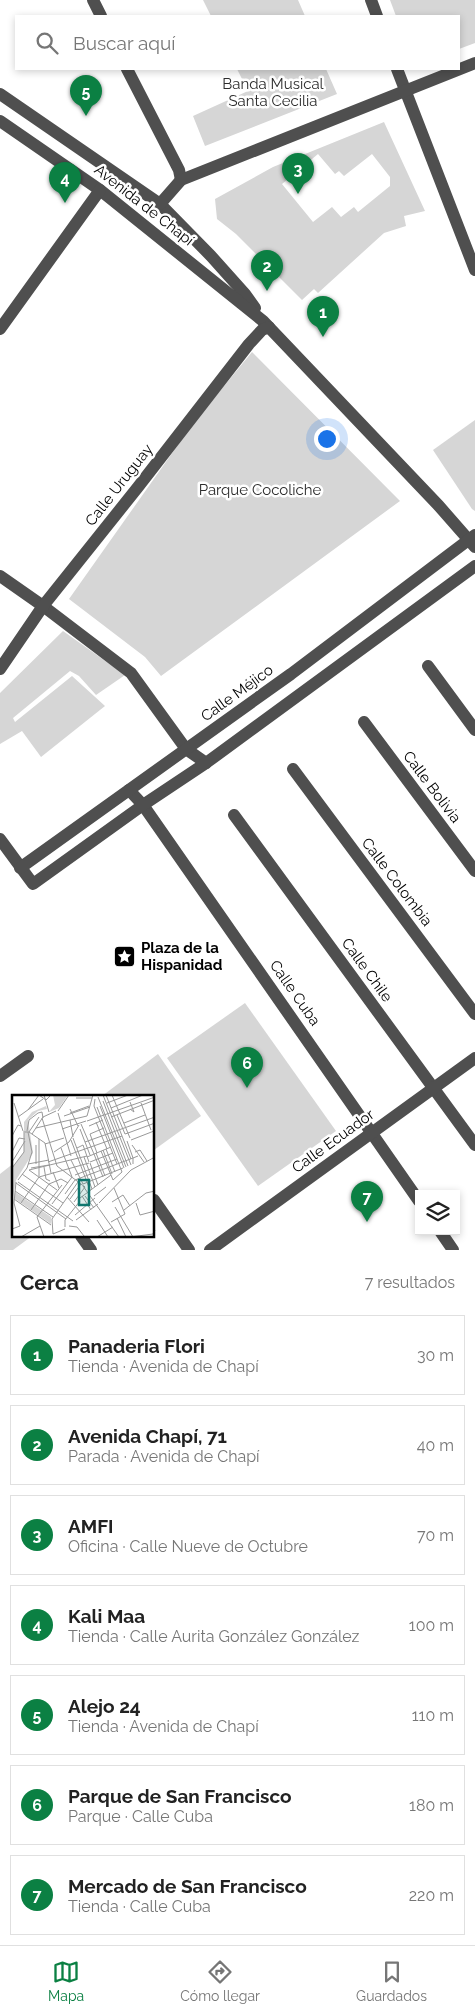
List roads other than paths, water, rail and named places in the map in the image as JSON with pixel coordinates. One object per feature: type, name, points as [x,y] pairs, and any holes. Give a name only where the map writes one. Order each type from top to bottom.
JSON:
[{"type":"street","points":[[93,0],[100,15]]},
{"type":"street","points":[[371,0],[377,15]]},
{"type":"street","points":[[460,69],[475,63]]},
{"type":"street","points":[[128,70],[179,170],[181,180]]},
{"type":"street","points":[[397,70],[475,270]]},
{"type":"street","points":[[160,204],[181,180],[457,70]]},
{"type":"street","name":"Avenida de Chapí","points":[[0,94],[160,204],[245,294],[266,324]]},
{"type":"street","name":"Avenida de Chapí","points":[[0,122],[100,190],[266,324],[473,540]]},
{"type":"street","points":[[0,329],[100,190]]},
{"type":"street","name":"Calle Uruguay","points":[[0,668],[43,606],[266,324]]},
{"type":"street","name":"Calle Méjico","points":[[20,868],[291,674],[473,540]]},
{"type":"street","points":[[0,839],[33,884],[143,805],[206,763],[475,566]]},
{"type":"street","points":[[0,576],[131,673],[186,750],[206,763]]},
{"type":"street","points":[[428,666],[475,730]]},
{"type":"street","name":"Calle Bolivia","points":[[364,722],[475,872]]},
{"type":"street","name":"Calle Colombia","points":[[293,769],[475,1014]]},
{"type":"street","name":"Calle Cuba","points":[[129,790],[143,805],[415,1195]]},
{"type":"street","name":"Calle Chile","points":[[234,815],[475,1145]]},
{"type":"street","points":[[0,1076],[28,1056]]},
{"type":"street","name":"Calle Ecuador","points":[[210,1250],[475,1058]]},
{"type":"street","points":[[155,1201],[189,1250]]},
{"type":"street","points":[[443,1235],[453,1250]]},
{"type":"street","points":[[82,1238],[91,1250]]},
{"type":"place","name":"Alejo 24","points":[[86,116]]},
{"type":"place","name":"AMFI","points":[[298,194]]},
{"type":"place","name":"Kali Maa","points":[[65,203]]},
{"type":"place","name":"Avenida Chapí, 71","points":[[267,291]]},
{"type":"place","name":"Panaderia Flori","points":[[323,337]]},
{"type":"place","name":"Plaza de la Hispanidad","points":[[125,957]]},
{"type":"place","name":"Parque de San Francisco","points":[[247,1088]]},
{"type":"place","name":"Mercado de San Francisco","points":[[367,1222]]},
{"type":"park label","name":"Banda Musical Santa Cecilia","points":[[273,92]]},
{"type":"park label","name":"Parque Cocoliche","points":[[260,490]]}]
